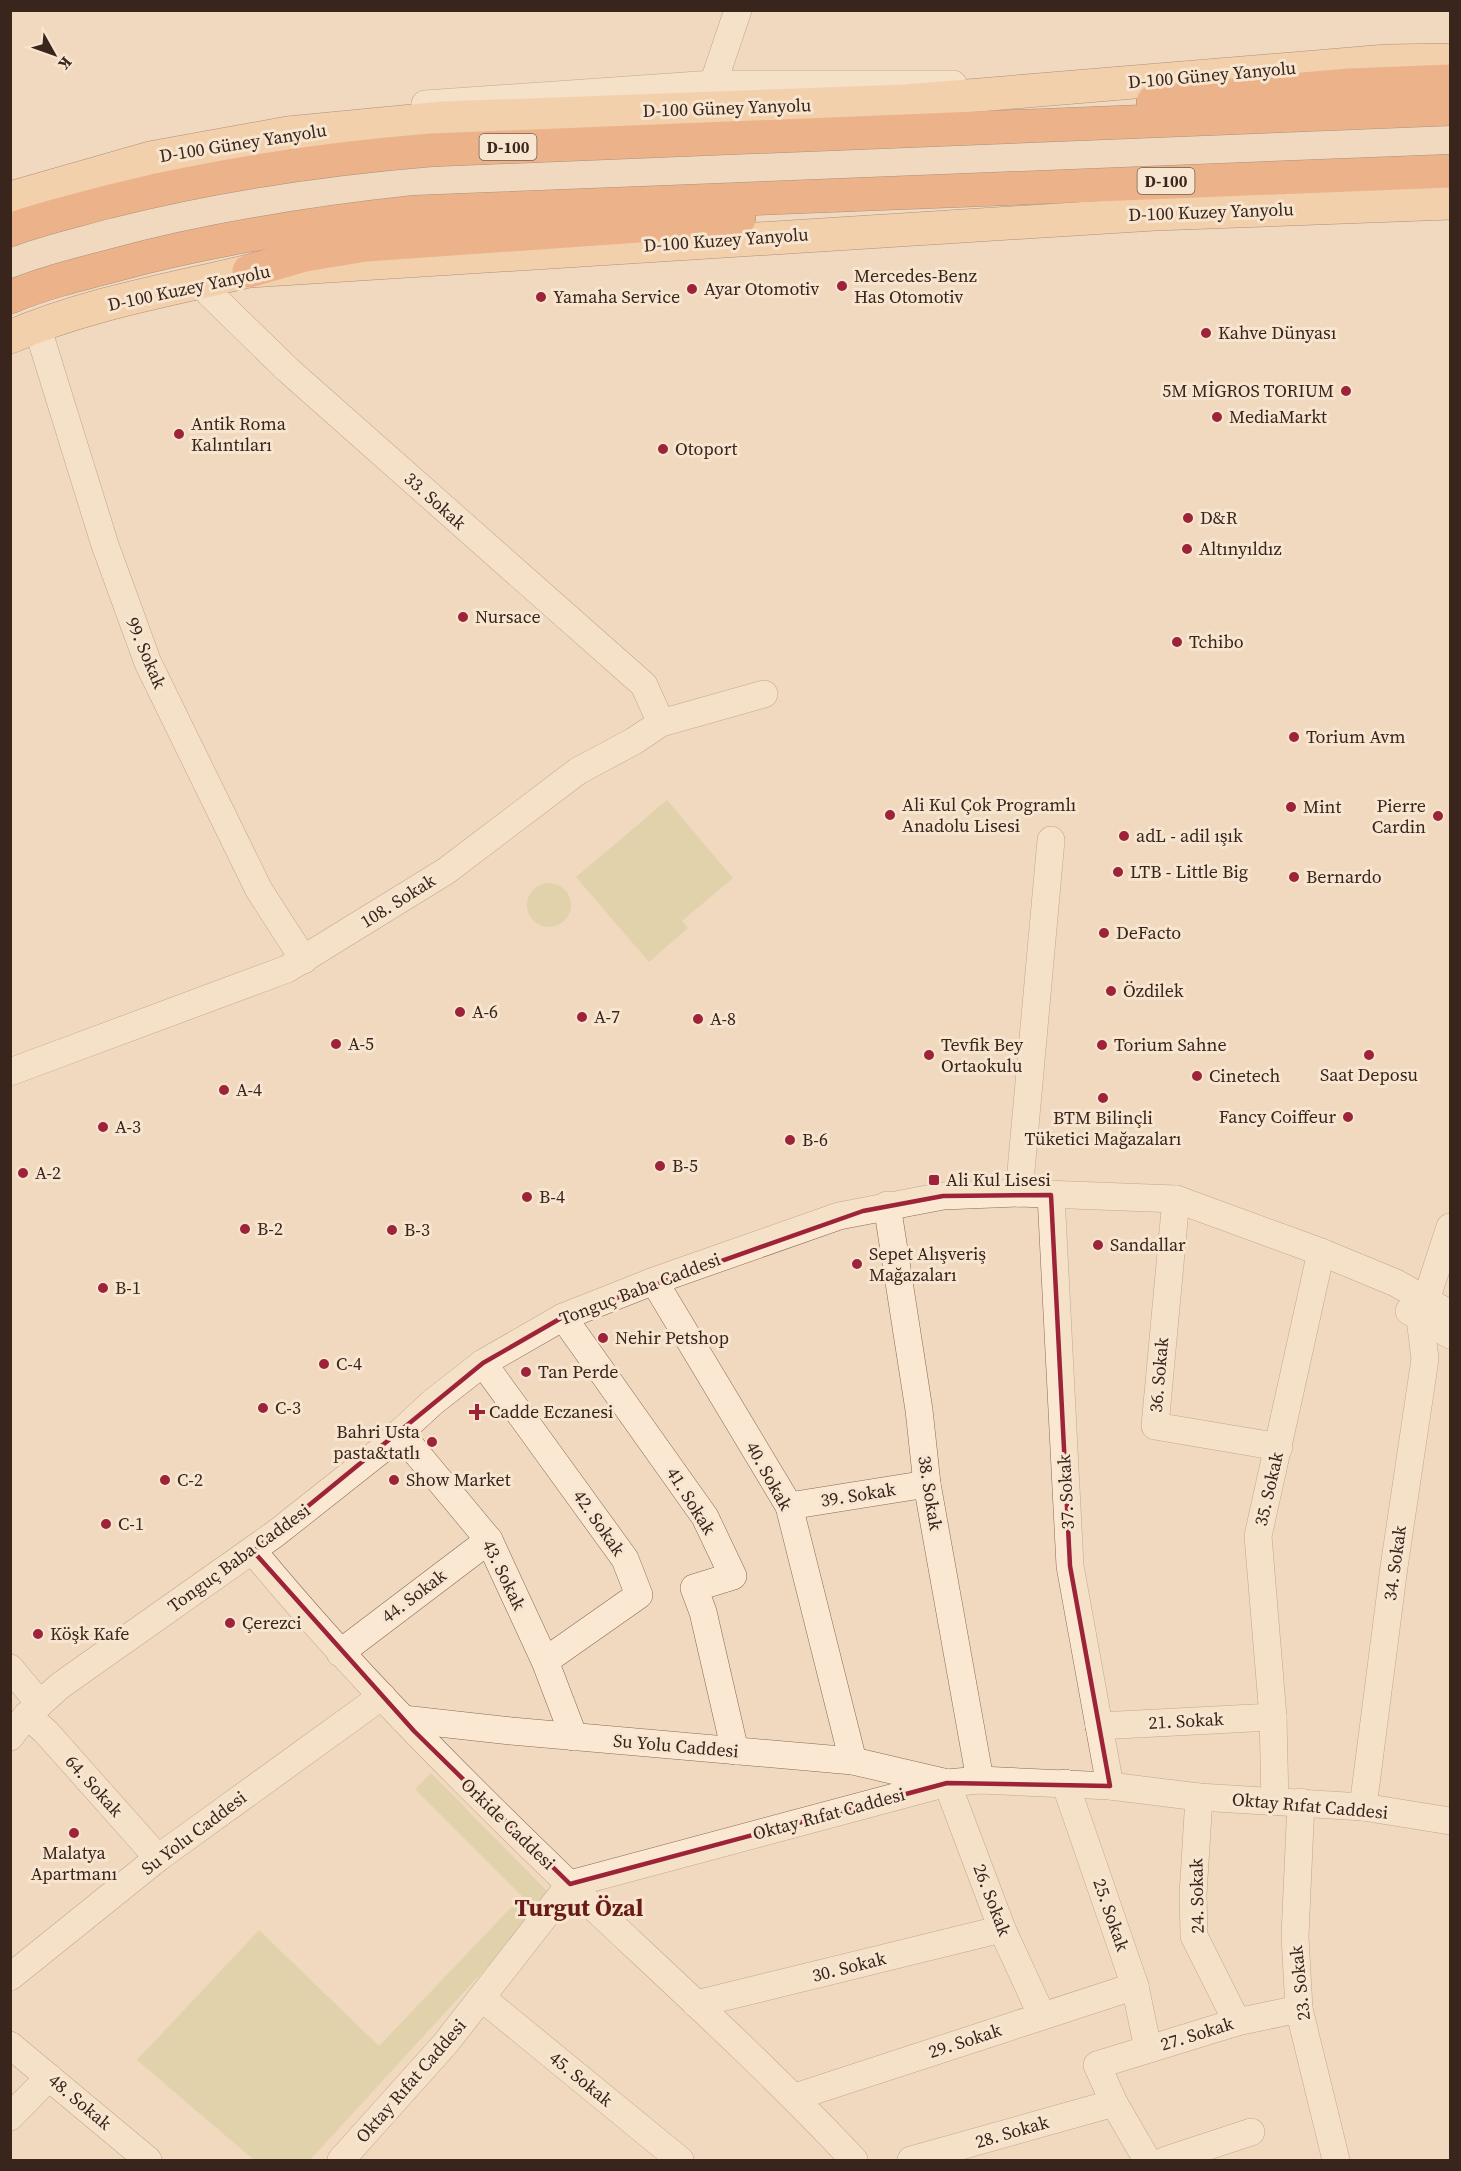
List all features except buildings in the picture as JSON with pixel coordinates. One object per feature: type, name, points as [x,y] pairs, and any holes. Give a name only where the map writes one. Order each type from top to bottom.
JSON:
[{"type":"highway","points":[[1009,126],[1095,110],[1199,97],[1450,81]]},
{"type":"highway","name":"D-100","points":[[10,230],[87,208],[210,178],[278,166],[386,154],[1450,109]]},
{"type":"highway","name":"D-100","points":[[10,297],[83,273],[190,246],[340,220],[415,212],[1450,171]]},
{"type":"highway","points":[[249,271],[305,255],[366,245],[709,223],[817,210],[883,194]]},
{"type":"main road","name":"D-100 Güney Yanyolu","points":[[10,198],[150,158],[288,133],[444,118],[894,102],[1387,61],[1450,60]]},
{"type":"main road","name":"D-100 Kuzey Yanyolu","points":[[24,332],[151,293],[249,271],[1154,213],[1450,203]]},
{"type":"street","points":[[713,84],[738,10]]},
{"type":"street","points":[[288,133],[330,119],[396,106],[713,84],[1014,84],[1041,89]]},
{"type":"street","name":"33. Sokak","points":[[203,282],[210,294],[288,370],[644,685],[661,723]]},
{"type":"street","name":"99. Sokak","points":[[24,332],[148,663],[259,890],[304,960]]},
{"type":"street","name":"108. Sokak","points":[[10,1072],[287,969],[447,870],[578,771],[634,741],[661,723],[764,694]]},
{"type":"street","points":[[1020,1193],[1051,840]]},
{"type":"street","name":"Tonguç Baba Caddesi","points":[[10,1737],[34,1709],[61,1685],[253,1551],[483,1363],[563,1317],[654,1281],[839,1216],[887,1205],[944,1196],[1020,1193],[1176,1198],[1321,1252],[1396,1283],[1450,1335]]},
{"type":"street","name":"37. Sokak","points":[[1051,1195],[1070,1566],[1110,1786]]},
{"type":"street","name":"36. Sokak","points":[[1176,1198],[1155,1426],[1279,1447]]},
{"type":"street","name":"38. Sokak","points":[[887,1205],[919,1410],[927,1484],[980,1780]]},
{"type":"street","points":[[1423,1309],[1450,1227]]},
{"type":"street","name":"35. Sokak","points":[[1288,1802],[1273,1717],[1258,1536],[1321,1252]]},
{"type":"street","name":"40. Sokak","points":[[654,1281],[789,1506],[852,1761]]},
{"type":"street","name":"Tonguç Baba Caddesi","points":[[1423,1309],[1450,1314]]},
{"type":"street","name":"34. Sokak","points":[[1363,1807],[1394,1568],[1425,1359],[1423,1309]]},
{"type":"street","name":"41. Sokak","points":[[563,1317],[705,1517],[733,1576],[694,1588],[703,1612],[735,1751]]},
{"type":"street","name":"42. Sokak","points":[[483,1363],[625,1559],[639,1594],[545,1661]]},
{"type":"street","name":"43. Sokak","points":[[400,1433],[489,1540],[545,1661],[574,1737]]},
{"type":"street","name":"39. Sokak","points":[[789,1506],[927,1484]]},
{"type":"street","name":"44. Sokak","points":[[340,1653],[489,1540]]},
{"type":"street","name":"Orkide Caddesi","points":[[253,1551],[340,1653],[403,1719],[570,1884],[795,2097],[854,2160]]},
{"type":"street","name":"64. Sokak","points":[[10,1668],[46,1732],[158,1858]]},
{"type":"street","name":"Su Yolu Caddesi","points":[[10,1977],[158,1858],[382,1696]]},
{"type":"street","name":"21. Sokak","points":[[1099,1726],[1273,1717]]},
{"type":"street","name":"Su Yolu Caddesi","points":[[403,1719],[574,1737],[852,1761],[947,1783]]},
{"type":"street","name":"Oktay Rıfat Caddesi","points":[[341,2160],[445,2044],[570,1884],[947,1783],[980,1780],[1110,1786],[1199,1797],[1363,1807],[1450,1821]]},
{"type":"street","name":"26. Sokak","points":[[947,1783],[1002,1929],[1042,2016]]},
{"type":"street","name":"25. Sokak","points":[[1065,1783],[1135,1986],[1148,2049]]},
{"type":"street","name":"24. Sokak","points":[[1199,1797],[1193,1895],[1194,1936],[1237,2022]]},
{"type":"street","name":"23. Sokak","points":[[1288,1802],[1299,2009],[1336,2160]]},
{"type":"street","name":"30. Sokak","points":[[696,2004],[1002,1929]]},
{"type":"street","name":"29. Sokak","points":[[795,2097],[1135,1986]]},
{"type":"street","name":"45. Sokak","points":[[482,1998],[680,2160]]},
{"type":"street","name":"27. Sokak","points":[[1114,2103],[1097,2065],[1237,2022],[1299,2009]]},
{"type":"street","name":"48. Sokak","points":[[10,2045],[148,2160]]},
{"type":"street","points":[[10,2117],[50,2077]]},
{"type":"street","points":[[1114,2103],[1147,2160]]},
{"type":"street","name":"28. Sokak","points":[[911,2160],[1114,2103]]},
{"type":"street","points":[[1166,2160],[1251,2132]]},
{"type":"highlighted area","points":[[1051,1195],[1070,1566],[1110,1786],[947,1783],[570,1884],[414,1731],[253,1551],[483,1363],[563,1317],[863,1211],[943,1196]]},
{"type":"shaded area","points":[[667,800],[733,878],[682,921],[688,928],[649,962],[576,877]]},
{"type":"shaded area","points":[[549,883],[565,889],[571,905],[565,921],[549,927],[533,921],[527,905],[533,889]]},
{"type":"shaded area","points":[[431,1773],[552,1896],[310,2160],[254,2160],[137,2060],[259,1930],[379,2046],[522,1896],[415,1789]]},
{"type":"place","name":"Mercedes-Benz Has Otomotiv","points":[[842,286]]},
{"type":"place","name":"Ayar Otomotiv","points":[[692,289]]},
{"type":"place","name":"Yamaha Service","points":[[541,297]]},
{"type":"place","name":"Kahve Dünyası","points":[[1206,333]]},
{"type":"place","name":"5M MİGROS TORIUM","points":[[1346,391]]},
{"type":"place","name":"MediaMarkt","points":[[1217,417]]},
{"type":"place","name":"Antik Roma Kalıntıları","points":[[179,434]]},
{"type":"place","name":"Otoport","points":[[663,449]]},
{"type":"place","name":"D&R","points":[[1188,518]]},
{"type":"place","name":"Altınyıldız","points":[[1187,549]]},
{"type":"place","name":"Nursace","points":[[463,617]]},
{"type":"place","name":"Tchibo","points":[[1177,642]]},
{"type":"place","name":"Torium Avm","points":[[1294,737]]},
{"type":"place","name":"Mint","points":[[1291,807]]},
{"type":"place","name":"Ali Kul Çok Programlı Anadolu Lisesi","points":[[890,815]]},
{"type":"place","name":"Pierre Cardin","points":[[1438,816]]},
{"type":"place","name":"adL - adil ışık","points":[[1124,836]]},
{"type":"place","name":"LTB - Little Big","points":[[1118,872]]},
{"type":"place","name":"Bernardo","points":[[1294,877]]},
{"type":"place","name":"DeFacto","points":[[1104,933]]},
{"type":"place","name":"Özdilek","points":[[1111,991]]},
{"type":"place","name":"A-6","points":[[460,1012]]},
{"type":"place","name":"A-7","points":[[582,1017]]},
{"type":"place","name":"A-8","points":[[698,1019]]},
{"type":"place","name":"A-5","points":[[336,1044]]},
{"type":"place","name":"Torium Sahne","points":[[1102,1045]]},
{"type":"place","name":"Tevfik Bey Ortaokulu","points":[[929,1055]]},
{"type":"place","name":"Saat Deposu","points":[[1369,1055]]},
{"type":"place","name":"Cinetech","points":[[1197,1076]]},
{"type":"place","name":"A-4","points":[[224,1090]]},
{"type":"place","name":"BTM Bilinçli Tüketici Mağazaları","points":[[1103,1098]]},
{"type":"place","name":"Fancy Coiffeur","points":[[1348,1117]]},
{"type":"place","name":"A-3","points":[[103,1127]]},
{"type":"place","name":"B-6","points":[[790,1140]]},
{"type":"place","name":"B-5","points":[[660,1166]]},
{"type":"place","name":"A-2","points":[[23,1173]]},
{"type":"place","name":"Ali Kul Lisesi","points":[[934,1180]]},
{"type":"place","name":"B-4","points":[[527,1197]]},
{"type":"place","name":"B-2","points":[[245,1229]]},
{"type":"place","name":"B-3","points":[[392,1230]]},
{"type":"place","name":"Sandallar","points":[[1098,1245]]},
{"type":"place","name":"Sepet Alışveriş Mağazaları","points":[[857,1264]]},
{"type":"place","name":"B-1","points":[[103,1288]]},
{"type":"place","name":"Nehir Petshop","points":[[603,1338]]},
{"type":"place","name":"C-4","points":[[324,1364]]},
{"type":"place","name":"Tan Perde","points":[[526,1372]]},
{"type":"place","name":"C-3","points":[[263,1408]]},
{"type":"place","name":"Cadde Eczanesi","points":[[477,1412]]},
{"type":"place","name":"Bahri Usta pasta&tatlı","points":[[432,1442]]},
{"type":"place","name":"C-2","points":[[165,1480]]},
{"type":"place","name":"Show Market","points":[[394,1480]]},
{"type":"place","name":"C-1","points":[[106,1524]]},
{"type":"place","name":"Çerezci","points":[[230,1623]]},
{"type":"place","name":"Köşk Kafe","points":[[38,1634]]},
{"type":"place","name":"Malatya Apartmanı","points":[[74,1833]]},
{"type":"district","name":"Turgut Özal","points":[[579,1908]]}]
